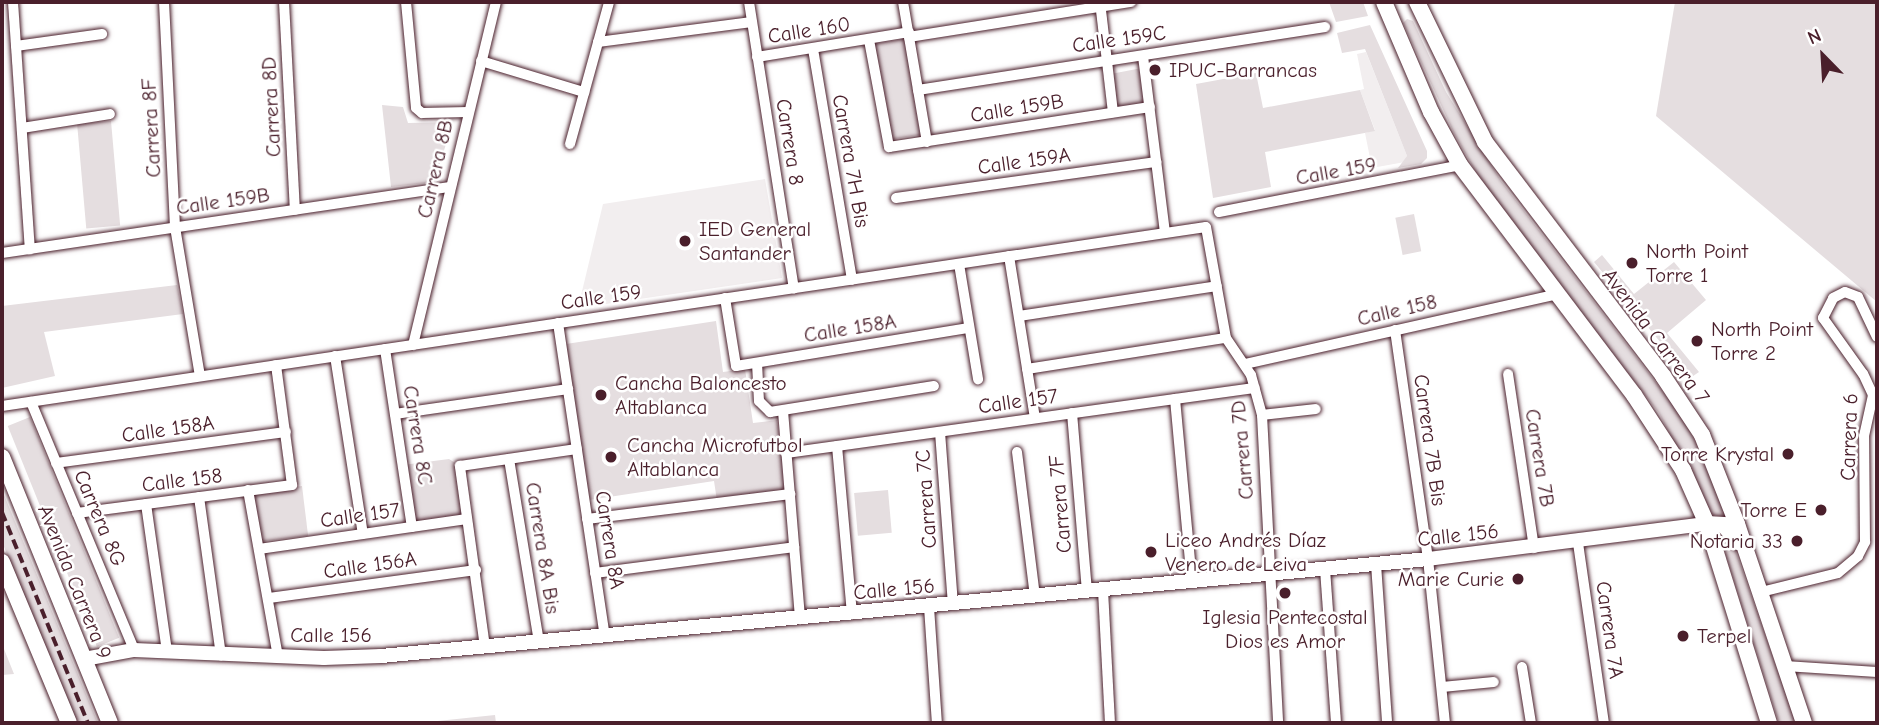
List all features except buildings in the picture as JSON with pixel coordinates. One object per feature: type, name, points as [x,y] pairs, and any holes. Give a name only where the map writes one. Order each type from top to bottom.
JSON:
[{"type":"main road","points":[[1384,2],[1460,165],[1662,433],[1707,524],[1769,723]]},
{"type":"main road","name":"Avenida Carrera 7","points":[[1417,2],[1485,142],[1690,416],[1715,462],[1804,723]]},
{"type":"main road","points":[[1398,33],[1399,21],[1413,16],[1438,47]]},
{"type":"main road","name":"Avenida Carrera 9","points":[[2,457],[110,723]]},
{"type":"main road","points":[[1707,524],[1717,523],[1731,530],[1754,573]]},
{"type":"main road","points":[[2,562],[69,723]]},
{"type":"street","points":[[13,2],[30,249]]},
{"type":"street","name":"Carrera 8F","points":[[164,2],[175,228],[200,376]]},
{"type":"street","name":"Carrera 8D","points":[[284,2],[295,210]]},
{"type":"street","points":[[406,2],[412,100],[422,113],[468,112]]},
{"type":"street","name":"Carrera 8B","points":[[413,345],[496,2]]},
{"type":"street","points":[[570,144],[609,2]]},
{"type":"street","name":"Carrera 8","points":[[748,2],[794,288]]},
{"type":"street","points":[[903,2],[927,142]]},
{"type":"street","name":"Calle 160","points":[[757,57],[1101,4],[1131,2]]},
{"type":"street","points":[[1101,4],[1113,112]]},
{"type":"street","points":[[598,42],[752,22]]},
{"type":"street","name":"Calle 159C","points":[[918,90],[1325,27]]},
{"type":"street","points":[[16,46],[102,34]]},
{"type":"street","name":"Calle 159B","points":[[869,40],[889,147],[1150,107]]},
{"type":"street","name":"Carrera 7H Bis","points":[[813,49],[852,280]]},
{"type":"street","points":[[1143,56],[1165,233]]},
{"type":"street","points":[[481,61],[584,92]]},
{"type":"street","points":[[22,128],[110,114]]},
{"type":"street","name":"Calle 159A","points":[[896,198],[1157,162]]},
{"type":"street","name":"Calle 159","points":[[1219,212],[1460,165]]},
{"type":"street","name":"Calle 159B","points":[[2,253],[450,187]]},
{"type":"street","name":"Calle 159","points":[[2,406],[1206,226]]},
{"type":"street","name":"Carrera 7D","points":[[1206,226],[1226,338],[1245,364],[1262,415],[1268,574],[1278,723]]},
{"type":"street","points":[[1009,256],[1035,418]]},
{"type":"street","points":[[959,264],[978,379]]},
{"type":"street","points":[[1019,316],[1217,286]]},
{"type":"street","name":"Carrera 6","points":[[1761,593],[1839,573],[1858,556],[1865,542],[1864,436],[1872,395],[1863,374],[1823,318],[1832,298],[1845,292],[1858,297],[1877,337]]},
{"type":"street","name":"Calle 158","points":[[1245,364],[1557,294]]},
{"type":"street","name":"Calle 158A","points":[[725,298],[736,366],[969,328]]},
{"type":"street","name":"Carrera 8A","points":[[558,323],[605,637]]},
{"type":"street","name":"Carrera 7B Bis","points":[[1395,330],[1428,559],[1445,723]]},
{"type":"street","points":[[1027,369],[1226,338]]},
{"type":"street","name":"Carrera 8C","points":[[384,349],[412,527]]},
{"type":"street","points":[[335,356],[363,534]]},
{"type":"street","points":[[757,363],[761,408],[783,411],[934,386]]},
{"type":"street","points":[[276,365],[286,432]]},
{"type":"street","name":"Carrera 7B","points":[[1508,374],[1534,548]]},
{"type":"street","points":[[395,414],[568,388]]},
{"type":"street","name":"Calle 157","points":[[786,453],[1255,388]]},
{"type":"street","points":[[1175,399],[1192,582]]},
{"type":"street","name":"Carrera 8G","points":[[31,402],[134,650]]},
{"type":"street","points":[[1262,415],[1316,409]]},
{"type":"street","points":[[783,411],[800,619]]},
{"type":"street","name":"Carrera 7F","points":[[1072,413],[1087,592]]},
{"type":"street","name":"Calle 158","points":[[77,513],[292,485],[286,432]]},
{"type":"street","name":"Calle 158A","points":[[56,463],[286,432]]},
{"type":"street","name":"Carrera 7C","points":[[940,432],[953,604]]},
{"type":"street","points":[[837,446],[852,614]]},
{"type":"street","points":[[485,647],[460,466],[577,449]]},
{"type":"street","points":[[1017,452],[1035,597]]},
{"type":"street","name":"Carrera 8A Bis","points":[[509,459],[539,643]]},
{"type":"street","points":[[248,491],[278,657]]},
{"type":"street","points":[[587,519],[790,495]]},
{"type":"street","points":[[199,497],[221,655]]},
{"type":"street","points":[[146,504],[167,652]]},
{"type":"street","name":"Calle 157","points":[[259,549],[467,519]]},
{"type":"street","name":"Calle 156","points":[[83,659],[134,650],[353,658],[539,643],[1428,559],[1578,543],[1707,524]]},
{"type":"street","name":"Carrera 7A","points":[[1578,543],[1604,723]]},
{"type":"street","points":[[595,573],[794,547]]},
{"type":"street","points":[[1376,564],[1387,723]]},
{"type":"street","points":[[1325,569],[1336,723]]},
{"type":"street","name":"Calle 156A","points":[[269,598],[476,570]]},
{"type":"street","points":[[1103,590],[1110,723]]},
{"type":"street","points":[[929,607],[937,723]]},
{"type":"street","points":[[1785,666],[1877,671]]},
{"type":"street","points":[[1522,667],[1531,723]]},
{"type":"street","points":[[1442,687],[1494,682]]},
{"type":"shaded area","points":[[1329,2],[1363,2],[1368,16],[1336,22]]},
{"type":"shaded area","points":[[1675,2],[1877,2],[1877,302],[1656,116]]},
{"type":"shaded area","points":[[1407,19],[1413,21],[1446,92],[1501,181],[1680,414],[1704,457],[1731,520],[1711,514],[1659,413],[1488,194],[1454,133],[1403,23]]},
{"type":"shaded area","points":[[1370,25],[1427,151],[1427,158],[1421,164],[1398,168],[1407,156],[1365,49],[1342,53],[1337,33]]},
{"type":"shaded area","points":[[905,39],[920,135],[887,140],[871,44]]},
{"type":"shaded area","points":[[1366,52],[1407,156],[1405,162],[1372,168],[1365,133],[1375,130],[1360,90],[1364,89],[1357,54]]},
{"type":"shaded area","points":[[1142,68],[1149,103],[1117,109],[1111,74]]},
{"type":"shaded area","points":[[1256,73],[1263,108],[1360,90],[1375,131],[1265,152],[1271,187],[1213,198],[1196,84]]},
{"type":"shaded area","points":[[382,105],[403,107],[408,123],[453,122],[434,182],[391,187]]},
{"type":"shaded area","points":[[111,121],[120,226],[86,229],[77,124]]},
{"type":"shaded area","name":"IED General Santander","points":[[765,179],[782,278],[578,308],[603,204]]},
{"type":"shaded area","points":[[1414,214],[1421,251],[1403,255],[1395,218]]},
{"type":"shaded area","points":[[1602,255],[1634,294],[1674,262],[1706,300],[1667,333],[1699,372],[1690,378],[1594,262]]},
{"type":"shaded area","points":[[177,285],[183,314],[44,332],[55,376],[2,388],[2,306]]},
{"type":"shaded area","points":[[716,321],[723,372],[745,369],[753,423],[777,420],[787,490],[717,501],[714,481],[589,500],[566,344]]},
{"type":"shaded area","points":[[30,417],[119,638],[97,647],[8,426]]},
{"type":"shaded area","points":[[449,459],[460,466],[467,519],[412,527],[403,465]]},
{"type":"shaded area","points":[[302,486],[308,536],[258,542],[252,492]]},
{"type":"shaded area","points":[[2,490],[98,723],[77,723],[2,542]]},
{"type":"shaded area","points":[[888,490],[892,533],[858,536],[854,493]]},
{"type":"shaded area","points":[[1718,530],[1731,538],[1796,723],[1779,723]]},
{"type":"shaded area","points":[[2,644],[14,674],[2,675]]},
{"type":"shaded area","points":[[495,715],[496,723],[428,723],[428,722]]},
{"type":"railway","points":[[2,512],[88,723]]},
{"type":"place","name":"IPUC-Barrancas","points":[[1155,70]]},
{"type":"place","name":"IED General Santander","points":[[685,241]]},
{"type":"place","name":"North Point Torre 1","points":[[1632,263]]},
{"type":"place","name":"North Point Torre 2","points":[[1697,341]]},
{"type":"place","name":"Cancha Baloncesto Altablanca","points":[[601,395]]},
{"type":"place","name":"Torre Krystal","points":[[1788,454]]},
{"type":"place","name":"Cancha Microfutbol Altablanca","points":[[611,457]]},
{"type":"place","name":"Torre E","points":[[1821,510]]},
{"type":"place","name":"Notaria 33","points":[[1797,541]]},
{"type":"place","name":"Liceo Andrés Díaz Venero de Leiva","points":[[1151,552]]},
{"type":"place","name":"Marie Curie","points":[[1518,579]]},
{"type":"place","name":"Iglesia Pentecostal Dios es Amor","points":[[1285,593]]},
{"type":"place","name":"Terpel","points":[[1683,636]]}]
